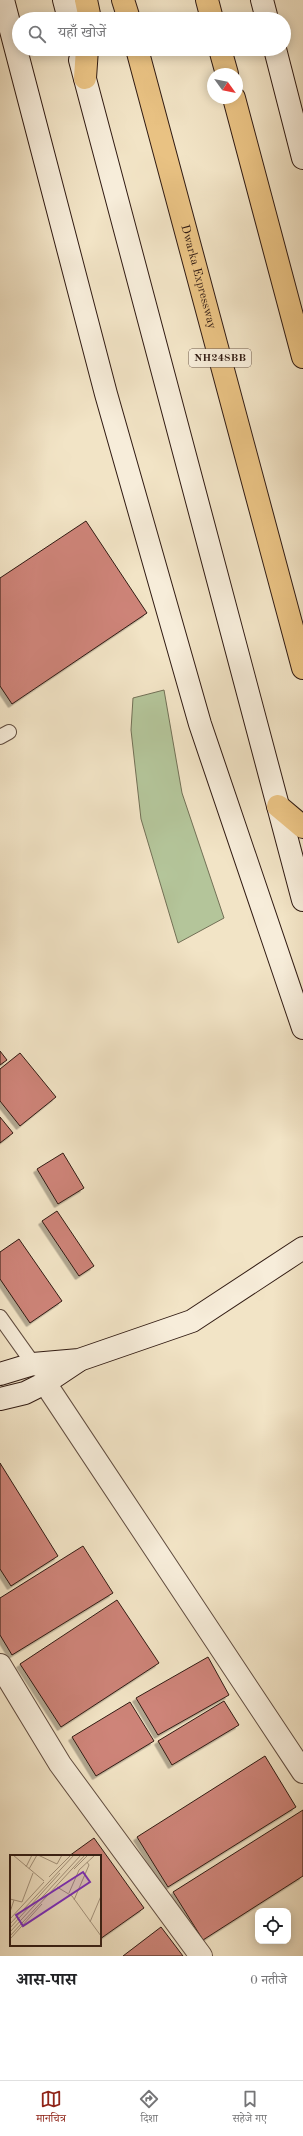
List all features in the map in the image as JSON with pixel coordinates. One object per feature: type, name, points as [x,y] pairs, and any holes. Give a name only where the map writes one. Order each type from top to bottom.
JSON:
[{"type":"highway","points":[[86,0],[89,12]]},
{"type":"highway","points":[[123,0],[126,12]]},
{"type":"highway","points":[[207,0],[210,12]]},
{"type":"highway","points":[[85,78],[87,56]]},
{"type":"highway","name":"Dwarka Expressway","points":[[139,56],[303,668]]},
{"type":"highway","points":[[222,56],[225,68]]},
{"type":"highway","points":[[236,104],[303,357]]},
{"type":"highway","points":[[278,806],[303,827]]},
{"type":"street","points":[[3,0],[12,34]]},
{"type":"street","points":[[64,0],[67,12]]},
{"type":"street","points":[[262,0],[265,12]]},
{"type":"street","points":[[18,56],[106,394],[200,724],[303,1028]]},
{"type":"street","points":[[79,56],[303,900]]},
{"type":"street","points":[[277,56],[303,158]]},
{"type":"street","points":[[0,1374],[34,1364],[79,1360],[192,1321],[303,1248]]},
{"type":"street","points":[[0,1399],[25,1393],[46,1383],[79,1360]]},
{"type":"street","points":[[46,1383],[303,1772]]},
{"type":"street","points":[[0,1665],[60,1764],[201,1956]]},
{"type":"lane","points":[[0,1317],[46,1383]]},
{"type":"green space","points":[[164,690],[182,793],[224,918],[178,943],[141,819],[131,730],[133,698]]},
{"type":"building","points":[[86,521],[147,613],[12,704],[0,686],[0,578]]},
{"type":"building","points":[[0,1051],[7,1060],[0,1065]]},
{"type":"building","points":[[20,1053],[56,1097],[20,1126],[0,1101],[0,1069]]},
{"type":"building","points":[[0,1117],[13,1133],[0,1143]]},
{"type":"building","points":[[63,1153],[84,1188],[58,1204],[37,1169]]},
{"type":"building","points":[[57,1211],[94,1266],[79,1276],[42,1221]]},
{"type":"building","points":[[19,1239],[62,1301],[30,1323],[0,1279],[0,1252]]},
{"type":"building","points":[[0,1463],[58,1556],[11,1586],[0,1569]]},
{"type":"building","points":[[83,1546],[113,1593],[12,1655],[0,1635],[0,1598]]},
{"type":"building","points":[[117,1600],[159,1663],[61,1727],[20,1664]]},
{"type":"building","points":[[208,1657],[229,1695],[158,1735],[136,1698]]},
{"type":"building","points":[[224,1701],[239,1725],[172,1765],[158,1741]]},
{"type":"building","points":[[130,1702],[154,1741],[96,1776],[72,1737]]},
{"type":"building","points":[[265,1756],[296,1807],[168,1887],[137,1837]]},
{"type":"building","points":[[303,1810],[303,1876],[203,1940],[173,1892]]},
{"type":"building","points":[[94,1838],[144,1908],[101,1938],[101,1855],[70,1855]]},
{"type":"building","points":[[161,1927],[183,1956],[123,1956]]}]
